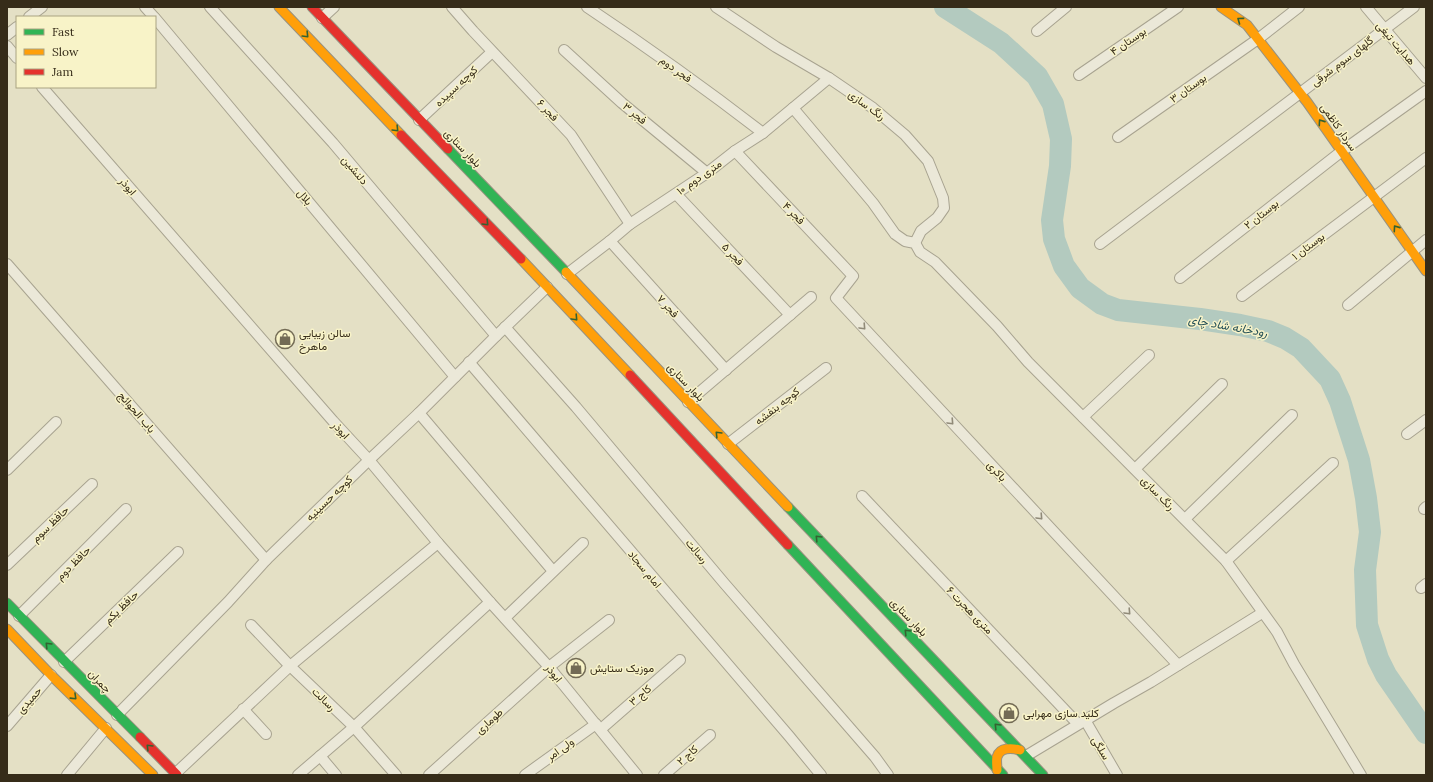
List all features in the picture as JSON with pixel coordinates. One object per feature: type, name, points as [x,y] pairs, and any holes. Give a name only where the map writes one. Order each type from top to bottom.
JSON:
[{"type":"main road","points":[[279,7],[537,276],[998,773]]},
{"type":"main road","name":"بلوار ستاری","points":[[312,7],[567,274],[575,293],[688,402],[1043,775]]},
{"type":"main road","name":"سردار کاظمی","points":[[1221,7],[1246,25],[1300,93],[1426,271]]},
{"type":"main road","points":[[537,276],[536,269],[541,262],[553,260]]},
{"type":"main road","points":[[560,301],[570,301],[575,293]]},
{"type":"main road","name":"چمران","points":[[7,603],[176,774]]},
{"type":"main road","points":[[7,629],[153,775]]},
{"type":"main road","points":[[998,773],[997,756],[1002,750],[1011,748],[1025,755],[1030,767],[1029,775]]},
{"type":"street","points":[[31,16],[42,7]]},
{"type":"street","name":"بلال","points":[[145,7],[152,16]]},
{"type":"street","name":"دلنشین","points":[[210,7],[332,143],[496,336]]},
{"type":"street","points":[[322,18],[334,7]]},
{"type":"street","name":"فجر ۶","points":[[452,7],[492,52],[571,135],[630,224]]},
{"type":"street","name":"فجر دوم","points":[[587,7],[703,89],[724,102],[763,133]]},
{"type":"street","name":"رنگ سازی","points":[[716,7],[776,47],[829,78],[873,108],[905,135],[928,161],[944,198],[944,208],[937,218],[921,231],[915,243]]},
{"type":"street","points":[[1037,31],[1066,7]]},
{"type":"street","name":"بوستان ۴","points":[[1079,75],[1178,7]]},
{"type":"street","name":"بوستان ۳","points":[[1118,137],[1258,39],[1299,7]]},
{"type":"street","name":"هدایت تیغی","points":[[1366,7],[1426,78]]},
{"type":"street","name":"گلهای سوم شرقی","points":[[1100,244],[1414,7]]},
{"type":"street","name":"بلال","points":[[156,20],[455,377]]},
{"type":"street","points":[[7,35],[16,28]]},
{"type":"street","points":[[7,46],[16,57]]},
{"type":"street","name":"فجر ۳","points":[[564,50],[622,103],[707,173]]},
{"type":"street","name":"کوچه سپیده","points":[[419,120],[492,52]]},
{"type":"street","name":"۱۰ متری دوم","points":[[567,274],[630,224],[707,173],[735,151],[763,133],[829,78]]},
{"type":"street","name":"ابوذر","points":[[44,88],[333,421],[369,460],[438,543],[549,667],[637,775]]},
{"type":"street","name":"بوستان ۲","points":[[1180,278],[1342,151],[1426,91]]},
{"type":"street","name":"رنگ سازی","points":[[793,108],[873,203],[896,234],[905,241],[915,243],[920,252],[935,262],[997,326],[1028,362],[1226,561],[1277,632],[1361,775]]},
{"type":"street","name":"فجر ۴","points":[[735,151],[853,276]]},
{"type":"street","name":"بوستان ۱","points":[[1242,296],[1426,158]]},
{"type":"street","name":"فجر ۵","points":[[676,194],[790,315]]},
{"type":"street","points":[[1348,305],[1412,250],[1426,240]]},
{"type":"street","name":"فجر ۷","points":[[610,241],[726,370]]},
{"type":"street","name":"باب الحوائج","points":[[7,264],[266,560]]},
{"type":"street","name":"باکری","points":[[853,276],[836,298],[1178,665]]},
{"type":"street","name":"کوچه حسینیه","points":[[117,715],[228,602],[266,560],[419,413],[546,286]]},
{"type":"street","points":[[688,402],[811,297]]},
{"type":"street","name":"رسالت","points":[[505,327],[581,413],[724,583],[875,757],[888,775]]},
{"type":"street","points":[[1083,417],[1148,355]]},
{"type":"street","name":"امام سجاد","points":[[469,362],[821,775]]},
{"type":"street","name":"کوچه بنفشه","points":[[728,444],[826,368]]},
{"type":"street","points":[[1134,469],[1222,384]]},
{"type":"street","points":[[419,413],[553,571]]},
{"type":"street","points":[[1184,519],[1292,415]]},
{"type":"street","points":[[1407,434],[1426,420]]},
{"type":"street","points":[[7,470],[56,422]]},
{"type":"street","points":[[1226,561],[1333,463]]},
{"type":"street","name":"حافظ سوم","points":[[7,565],[92,484]]},
{"type":"street","name":"۶ متری هجرت","points":[[862,496],[1082,722]]},
{"type":"street","name":"حافظ دوم","points":[[19,616],[126,510]]},
{"type":"street","points":[[176,774],[290,666],[438,543]]},
{"type":"street","points":[[505,618],[583,543]]},
{"type":"street","name":"حافظ یکم","points":[[64,662],[178,552]]},
{"type":"street","points":[[298,775],[354,727],[490,602]]},
{"type":"street","points":[[1025,755],[1151,682],[1262,612]]},
{"type":"street","name":"طوماری","points":[[429,775],[549,667],[609,620]]},
{"type":"street","name":"رسالت","points":[[251,625],[290,666],[354,727],[396,775]]},
{"type":"street","name":"کاج ۳","points":[[598,727],[680,660]]},
{"type":"street","name":"حمیدی","points":[[7,726],[51,674]]},
{"type":"street","points":[[244,709],[266,734]]},
{"type":"street","name":"سلگی","points":[[1082,722],[1117,775]]},
{"type":"street","name":"ولی امر","points":[[525,775],[598,727]]},
{"type":"street","points":[[67,775],[106,728]]},
{"type":"street","name":"کاج ۲","points":[[664,775],[710,735]]},
{"type":"street","points":[[320,756],[336,775]]},
{"type":"waterway","name":"رودخانه شاد چای","points":[[945,7],[1001,43],[1037,76],[1053,104],[1061,139],[1060,166],[1052,220],[1054,239],[1064,266],[1080,288],[1102,304],[1118,310],[1200,319],[1268,331],[1285,338],[1301,348],[1330,379],[1340,401],[1359,460],[1366,498],[1370,532],[1365,570],[1367,625],[1378,659],[1386,675],[1426,733]]},
{"type":"traffic: fast","points":[[448,149],[566,272]]},
{"type":"traffic: fast","points":[[788,507],[1043,775]]},
{"type":"traffic: fast","points":[[788,545],[1003,775]]},
{"type":"traffic: fast","points":[[7,603],[140,737]]},
{"type":"traffic: slow","points":[[279,7],[401,135]]},
{"type":"traffic: slow","points":[[1221,7],[1247,25],[1307,102],[1426,271]]},
{"type":"traffic: slow","points":[[521,259],[630,375]]},
{"type":"traffic: slow","points":[[566,272],[788,507]]},
{"type":"traffic: slow","points":[[7,629],[51,675],[153,775]]},
{"type":"traffic: slow","points":[[997,770],[997,758],[1001,751],[1010,749],[1020,750]]},
{"type":"traffic: jam","points":[[312,7],[448,149]]},
{"type":"traffic: jam","points":[[401,135],[521,259]]},
{"type":"traffic: jam","points":[[630,375],[788,545]]},
{"type":"traffic: jam","points":[[140,737],[177,775]]},
{"type":"place","name":"سالن زیبایی ماهرخ","points":[[285,339]]},
{"type":"place","name":"موزیک ستایش","points":[[576,668]]},
{"type":"place","name":"کلید سازی مهرابی","points":[[1009,713]]}]
